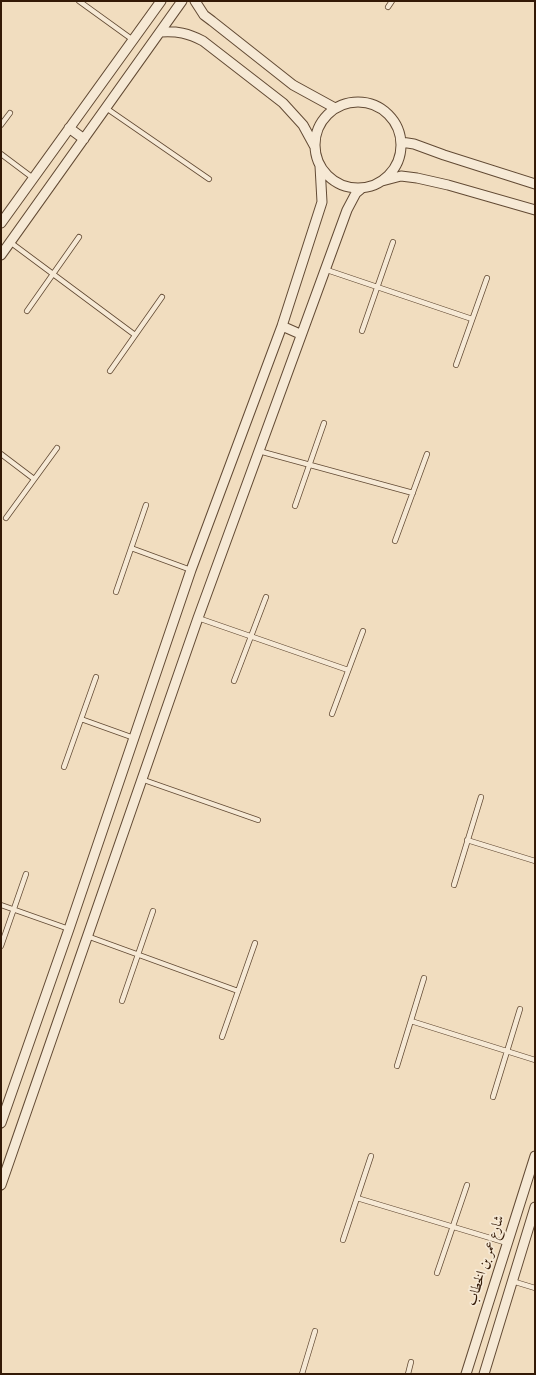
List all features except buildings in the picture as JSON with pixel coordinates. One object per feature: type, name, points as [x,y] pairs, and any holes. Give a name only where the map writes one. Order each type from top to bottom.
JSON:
[{"type":"street","points":[[1,223],[161,1]]},
{"type":"street","points":[[1,255],[182,1]]},
{"type":"street","points":[[196,1],[204,14],[212,21],[294,85],[335,108]]},
{"type":"street","points":[[1,1123],[69,929],[191,570],[282,326],[322,202],[320,166],[315,147],[300,122],[283,103],[203,41],[182,32],[161,32]]},
{"type":"street","points":[[315,147],[319,126],[324,118],[335,108],[351,102],[371,104],[380,108],[388,114],[395,123],[401,142],[400,154],[396,165],[381,182]]},
{"type":"street","points":[[69,128],[84,139]]},
{"type":"street","points":[[401,142],[414,144],[535,184]]},
{"type":"street","points":[[320,166],[326,174],[334,180],[342,185],[352,188],[362,188],[401,176],[448,185],[535,210]]},
{"type":"street","points":[[1,1185],[141,779],[300,334],[349,204],[362,188]]},
{"type":"street","points":[[282,326],[300,334]]},
{"type":"street","name":"شارع عمر بن الخطاب","points":[[466,1374],[535,1156]]},
{"type":"street","name":"شارع عمر بن الخطاب","points":[[484,1374],[535,1207]]},
{"type":"lane","points":[[79,1],[133,40]]},
{"type":"lane","points":[[388,7],[392,1]]},
{"type":"lane","points":[[106,108],[209,179]]},
{"type":"lane","points":[[1,125],[10,113]]},
{"type":"lane","points":[[1,154],[33,178]]},
{"type":"lane","points":[[27,311],[79,237]]},
{"type":"lane","points":[[10,242],[135,335]]},
{"type":"lane","points":[[362,331],[393,242]]},
{"type":"lane","points":[[324,269],[472,319]]},
{"type":"lane","points":[[456,365],[487,278]]},
{"type":"lane","points":[[110,371],[162,297]]},
{"type":"lane","points":[[295,506],[324,423]]},
{"type":"lane","points":[[6,518],[57,448]]},
{"type":"lane","points":[[258,451],[413,493]]},
{"type":"lane","points":[[1,454],[34,479]]},
{"type":"lane","points":[[395,541],[427,454]]},
{"type":"lane","points":[[116,592],[146,505]]},
{"type":"lane","points":[[131,548],[191,570]]},
{"type":"lane","points":[[234,681],[266,597]]},
{"type":"lane","points":[[198,618],[348,670]]},
{"type":"lane","points":[[332,714],[363,630]]},
{"type":"lane","points":[[64,766],[96,677]]},
{"type":"lane","points":[[81,719],[134,738]]},
{"type":"lane","points":[[141,779],[258,820]]},
{"type":"lane","points":[[454,885],[481,797]]},
{"type":"lane","points":[[468,840],[535,861]]},
{"type":"lane","points":[[1,946],[26,874]]},
{"type":"lane","points":[[1,905],[69,929]]},
{"type":"lane","points":[[122,1001],[153,911]]},
{"type":"lane","points":[[87,936],[238,991]]},
{"type":"lane","points":[[222,1036],[256,943]]},
{"type":"lane","points":[[397,1066],[424,978]]},
{"type":"lane","points":[[493,1097],[520,1010]]},
{"type":"lane","points":[[410,1021],[507,1050],[535,1060]]},
{"type":"lane","points":[[343,1240],[371,1156]]},
{"type":"lane","points":[[437,1273],[467,1185]]},
{"type":"lane","points":[[357,1198],[507,1243]]},
{"type":"lane","points":[[512,1281],[535,1288]]},
{"type":"lane","points":[[302,1374],[315,1331]]},
{"type":"lane","points":[[408,1374],[411,1362]]}]
